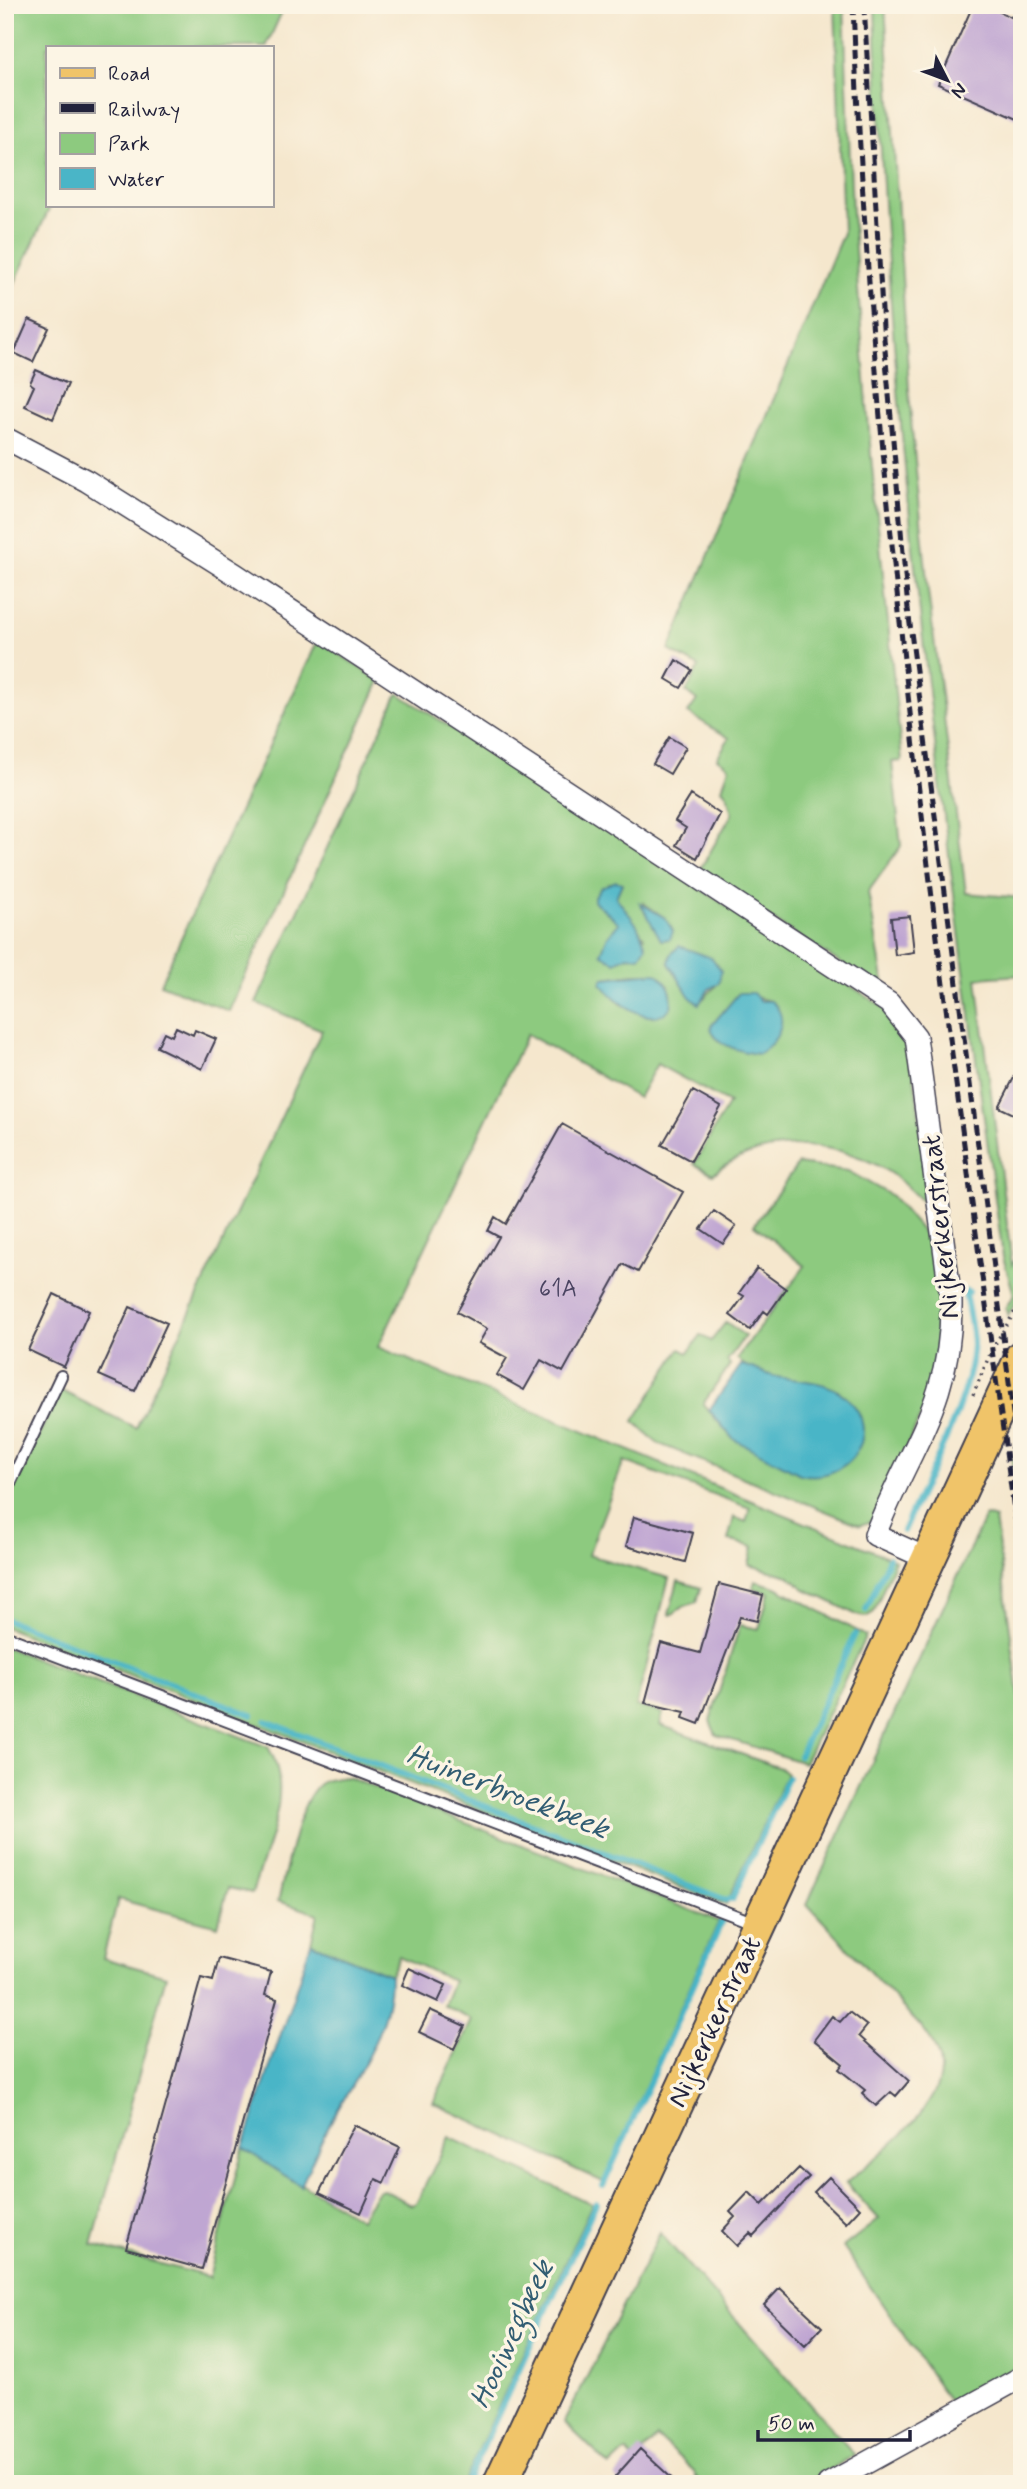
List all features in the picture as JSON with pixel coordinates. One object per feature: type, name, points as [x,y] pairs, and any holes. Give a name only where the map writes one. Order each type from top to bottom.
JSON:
[{"type":"main road","name":"Nijkerkerstraat","points":[[499,2484],[1022,1357]]},
{"type":"street","name":"Nijkerkerstraat","points":[[5,438],[87,481],[235,574],[888,1003],[905,1019],[916,1037],[951,1300],[951,1325],[945,1374],[934,1407],[888,1500],[875,1535],[926,1559]]},
{"type":"street","points":[[828,2484],[1022,2377]]},
{"type":"lane","points":[[5,1494],[61,1376]]},
{"type":"lane","points":[[5,1636],[758,1924]]},
{"type":"green space","points":[[5,5],[285,5],[266,46],[46,46],[46,206],[51,206],[9,295],[5,294]]},
{"type":"green space","points":[[835,5],[844,5],[852,212],[871,456],[902,761],[892,762],[901,846],[868,892],[885,991],[698,873],[732,814],[727,795],[722,789],[729,767],[717,758],[729,738],[688,713],[697,700],[686,692],[699,667],[669,650],[843,233]]},
{"type":"green space","points":[[875,5],[885,5],[911,420],[928,591],[966,893],[1022,898],[1022,975],[977,978],[1012,1265],[1022,1250],[1022,1293],[1008,1315],[1005,1308],[1014,1295],[1003,1257],[961,945],[922,632],[906,476],[892,319]]},
{"type":"green space","points":[[318,640],[380,681],[229,1011],[160,984]]},
{"type":"green space","points":[[398,693],[883,1007],[909,1037],[932,1212],[893,1175],[873,1163],[827,1148],[778,1147],[755,1152],[733,1161],[713,1174],[694,1164],[729,1103],[657,1064],[638,1098],[527,1034],[378,1347],[895,1560],[874,1612],[866,1617],[859,1616],[805,1589],[789,1576],[749,1565],[753,1547],[728,1540],[734,1517],[746,1522],[750,1508],[624,1461],[588,1555],[669,1578],[636,1706],[663,1713],[660,1725],[780,1768],[787,1774],[726,1905],[5,1627],[5,1508],[60,1390],[136,1428],[322,1030],[256,1003]],"holes":[[[608,883],[622,883],[616,897],[644,937],[630,956]],[[642,902],[665,918],[673,931],[661,940]],[[712,958],[721,971],[715,987],[702,1000],[688,994],[669,963]],[[656,974],[669,986],[652,1017],[621,1004],[601,983],[604,978]],[[739,993],[771,1001],[780,1020],[745,1052],[723,1043],[712,1032],[711,1026]]]},
{"type":"green space","points":[[798,1164],[848,1171],[892,1196],[925,1235],[939,1272],[942,1294],[939,1376],[873,1521],[860,1525],[657,1443],[634,1421],[680,1349],[688,1353],[701,1335],[711,1341],[726,1322],[745,1336],[727,1361],[730,1365],[703,1404],[733,1439],[861,1421],[851,1402],[837,1390],[821,1384],[767,1376],[751,1369],[737,1358],[805,1266],[754,1225]]},
{"type":"green space","points":[[1022,1458],[1022,1534],[1012,1459]]},
{"type":"green space","points":[[985,1516],[995,1519],[1022,1717],[1022,2365],[951,2404],[843,2247],[879,2219],[846,2183],[903,2134],[928,2103],[937,2087],[940,2072],[937,2054],[922,2028],[807,1904]]},
{"type":"green space","points":[[678,1581],[701,1588],[697,1602],[684,1606],[671,1615],[669,1614]]},
{"type":"green space","points":[[755,1581],[776,1587],[866,1636],[804,1763],[716,1735],[710,1721],[740,1625],[759,1629],[769,1593],[753,1588]]},
{"type":"green space","points":[[5,1647],[268,1747],[276,1764],[279,1782],[275,1819],[252,1893],[228,1888],[218,1926],[118,1899],[103,1958],[166,1976],[92,2245],[209,2277],[243,2148],[360,2219],[378,2191],[384,2190],[412,2205],[417,2202],[449,2137],[592,2204],[463,2484],[26,2484],[5,2476]]},
{"type":"green space","points":[[347,1777],[719,1921],[603,2182],[433,2103],[472,2020],[443,2005],[453,1981],[399,1956],[390,1975],[311,1943],[318,1914],[278,1901],[293,1838],[305,1805],[321,1783]]},
{"type":"green space","points":[[660,2233],[855,2455],[804,2484],[699,2484],[694,2471],[657,2437],[635,2461],[626,2451],[610,2466],[564,2422]]},
{"type":"water","points":[[616,881],[622,883],[616,897],[637,925],[646,946],[640,957],[628,956],[615,962],[601,953],[608,936],[619,923],[594,901],[594,897],[601,887]]},
{"type":"water","points":[[640,903],[665,918],[673,931],[670,939],[661,940]]},
{"type":"water","points":[[679,946],[712,958],[721,971],[719,983],[709,989],[699,1004],[690,997],[669,963],[671,954]]},
{"type":"water","points":[[656,973],[669,988],[672,1002],[671,1007],[663,1014],[654,1016],[644,1015],[624,1005],[601,983],[604,978]]},
{"type":"water","points":[[739,993],[753,993],[760,1001],[771,1001],[780,1015],[780,1030],[771,1044],[758,1054],[722,1043],[713,1033],[711,1026]]},
{"type":"water","points":[[741,1365],[777,1377],[822,1384],[847,1398],[858,1412],[863,1426],[862,1440],[856,1453],[846,1464],[833,1472],[800,1474],[733,1439],[709,1410]]},
{"type":"water","points":[[311,1943],[390,1975],[385,2013],[371,2050],[329,2126],[301,2186],[243,2148]]},
{"type":"building","points":[[973,5],[985,5],[1022,22],[1022,121],[938,84]]},
{"type":"building","points":[[29,319],[49,328],[33,362],[14,353]]},
{"type":"building","points":[[36,370],[68,384],[53,419],[25,406],[34,386],[30,383]]},
{"type":"building","points":[[676,660],[692,670],[681,688],[666,679]]},
{"type":"building","points":[[669,737],[686,747],[670,774],[653,764]]},
{"type":"building","points":[[691,795],[720,814],[697,858],[676,845],[686,828],[675,821]]},
{"type":"building","points":[[910,916],[914,952],[895,955],[891,918]]},
{"type":"building","points":[[176,1027],[193,1035],[195,1030],[216,1039],[202,1069],[157,1047],[164,1032],[172,1036]]},
{"type":"building","points":[[1022,1062],[1022,1118],[999,1107]]},
{"type":"building","points":[[693,1091],[721,1107],[691,1161],[662,1145]]},
{"type":"building","points":[[562,1124],[683,1192],[638,1272],[623,1264],[563,1372],[541,1360],[524,1390],[497,1375],[507,1358],[479,1343],[487,1329],[457,1312],[499,1237],[488,1231],[495,1217],[506,1224]]},
{"type":"building","points":[[714,1211],[736,1226],[723,1244],[701,1229]]},
{"type":"building","points":[[757,1268],[786,1289],[768,1314],[764,1311],[750,1330],[730,1315],[744,1296],[739,1293]]},
{"type":"building","points":[[54,1294],[89,1311],[64,1367],[28,1350]]},
{"type":"building","points":[[130,1307],[167,1323],[135,1391],[99,1375]]},
{"type":"building","points":[[634,1517],[693,1533],[685,1562],[626,1546]]},
{"type":"building","points":[[719,1584],[763,1595],[757,1621],[740,1617],[699,1724],[683,1718],[685,1712],[645,1703],[661,1643],[700,1653]]},
{"type":"building","points":[[219,1958],[271,1972],[265,1995],[277,1999],[202,2269],[126,2248],[201,1978],[213,1981]]},
{"type":"building","points":[[409,1968],[446,1985],[438,2002],[402,1985]]},
{"type":"building","points":[[430,2010],[465,2026],[454,2049],[419,2032]]},
{"type":"building","points":[[849,2012],[867,2026],[859,2036],[909,2081],[896,2096],[891,2092],[876,2106],[862,2093],[865,2090],[839,2069],[843,2064],[814,2040],[832,2016],[840,2022]]},
{"type":"building","points":[[354,2125],[400,2147],[384,2183],[376,2179],[361,2213],[319,2193]]},
{"type":"building","points":[[799,2168],[809,2177],[753,2236],[750,2233],[737,2246],[722,2231],[735,2217],[730,2212],[749,2192],[762,2205]]},
{"type":"building","points":[[829,2177],[860,2208],[846,2223],[814,2192]]},
{"type":"building","points":[[780,2288],[822,2327],[805,2345],[764,2305]]},
{"type":"building","points":[[640,2449],[678,2484],[623,2484],[615,2477]]},
{"type":"waterway","points":[[1018,1279],[1022,1275]]},
{"type":"waterway","points":[[903,1531],[946,1440],[964,1391],[973,1345],[965,1291],[969,1292]]},
{"type":"waterway","points":[[866,1610],[889,1558]]},
{"type":"waterway","name":"Huinerbroekbeek","points":[[5,1619],[252,1715]]},
{"type":"waterway","points":[[799,1756],[855,1634]]},
{"type":"waterway","name":"Huinerbroekbeek","points":[[266,1721],[726,1900],[733,1897]]},
{"type":"waterway","points":[[732,1900],[788,1778]]},
{"type":"waterway","name":"Hooiwegbeek","points":[[603,2186],[722,1921]]},
{"type":"waterway","name":"Hooiwegbeek","points":[[466,2484],[596,2203]]},
{"type":"railway","points":[[853,5],[863,202],[897,593],[943,983],[1022,1568]]},
{"type":"railway","points":[[864,5],[883,327],[908,609],[1022,1482]]}]
